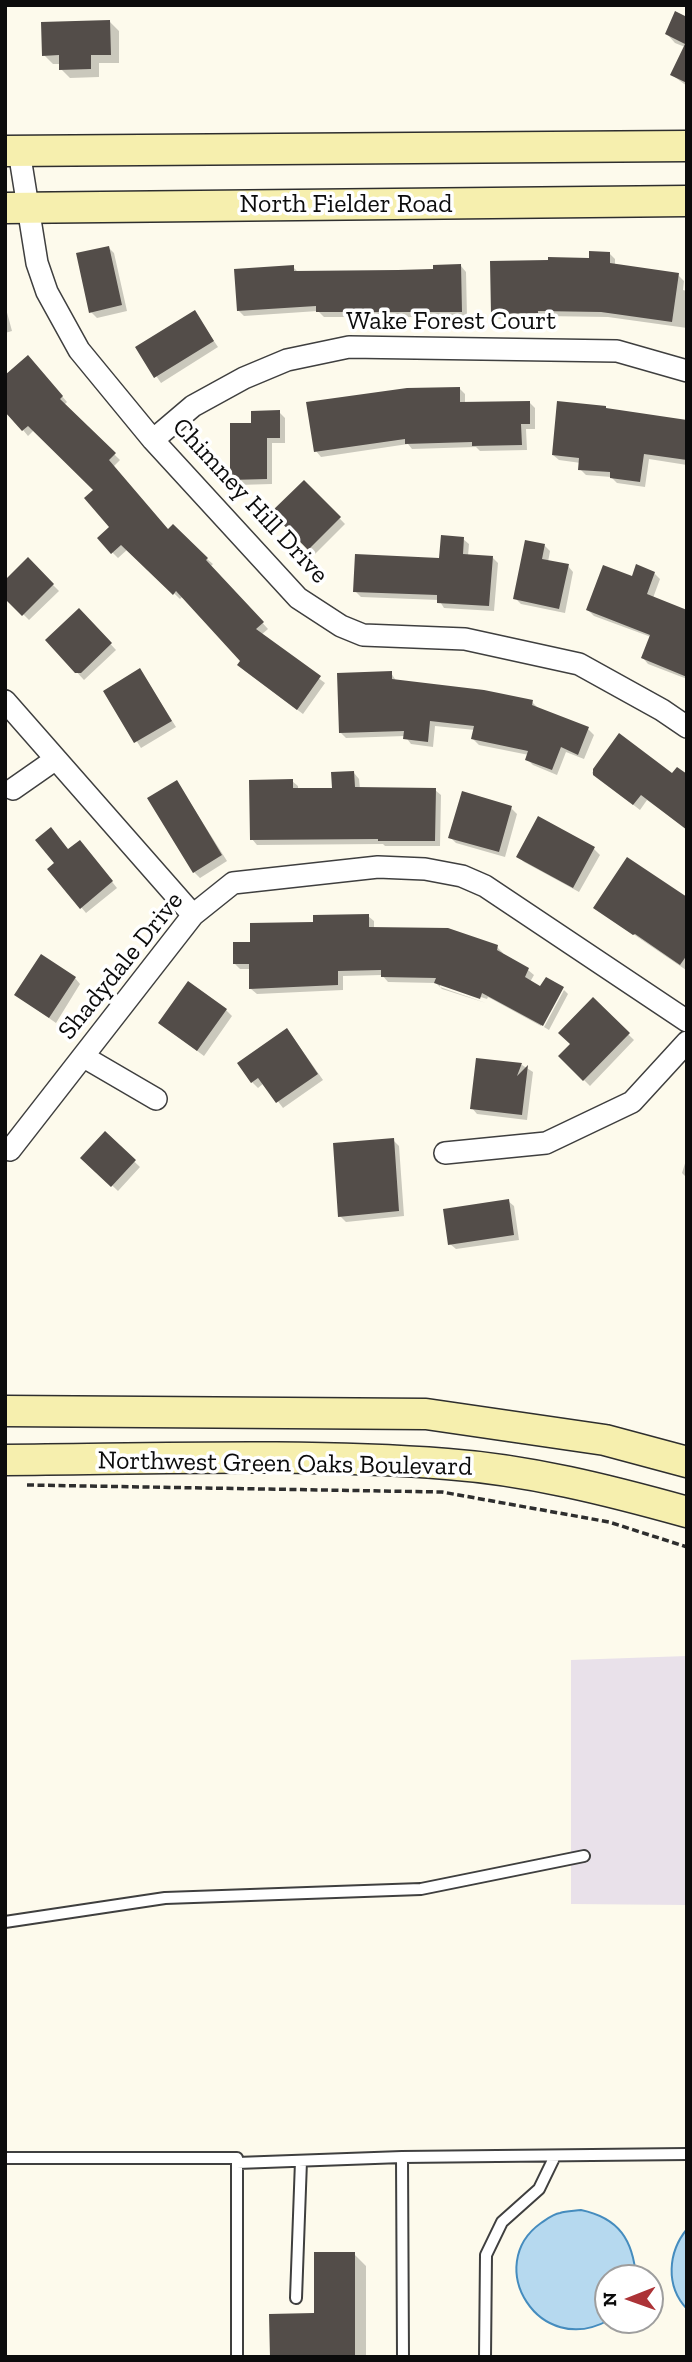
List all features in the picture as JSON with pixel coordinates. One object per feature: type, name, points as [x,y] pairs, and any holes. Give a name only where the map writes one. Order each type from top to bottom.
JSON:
[{"type":"main road","points":[[12,151],[687,146]]},
{"type":"main road","name":"North Fielder Road","points":[[16,207],[687,201]]},
{"type":"main road","name":"Northwest Green Oaks Boulevard","points":[[5,1411],[426,1414],[605,1440],[687,1462]]},
{"type":"main road","name":"Northwest Green Oaks Boulevard","points":[[12,1473],[295,1459],[448,1464],[556,1478],[687,1512]]},
{"type":"street","name":"Chimney Hill Drive","points":[[12,151],[16,207],[47,292],[79,350],[153,440],[298,598],[341,626],[363,635],[466,639],[579,664],[687,727]]},
{"type":"street","name":"Wake Forest Court","points":[[153,440],[193,406],[244,378],[287,360],[349,346],[617,351],[687,371]]},
{"type":"street","points":[[5,701],[193,915]]},
{"type":"street","points":[[13,789],[56,759]]},
{"type":"street","name":"Shadydale Drive","points":[[10,1150],[193,915],[233,883],[378,867],[425,869],[462,876],[485,887],[687,1021]]},
{"type":"street","points":[[445,1153],[547,1143],[632,1102],[687,1042]]},
{"type":"street","points":[[84,1057],[156,1099]]},
{"type":"lane","points":[[5,1922],[164,1898],[421,1889],[584,1856]]},
{"type":"lane","points":[[237,2163],[402,2157],[687,2154]]},
{"type":"lane","points":[[485,2357],[486,2255],[502,2222],[538,2189],[555,2156]]},
{"type":"lane","points":[[402,2157],[403,2357]]},
{"type":"lane","points":[[5,2158],[237,2158],[237,2357]]},
{"type":"lane","points":[[296,2298],[301,2161]]},
{"type":"path","points":[[12,1473],[442,1492],[609,1522],[687,1547]]},
{"type":"shaded area","points":[[687,1656],[687,1905],[571,1904],[571,1660]]},
{"type":"water","points":[[581,2210],[614,2225],[627,2242],[634,2264],[594,2264],[594,2325],[584,2329],[561,2327],[541,2318],[527,2302],[518,2282],[517,2261],[524,2241],[541,2223],[565,2212]]},
{"type":"water","points":[[687,2229],[687,2309],[675,2290],[672,2269],[676,2248]]},
{"type":"building","points":[[675,11],[687,17],[687,83],[670,75],[685,44],[665,34]]},
{"type":"building","points":[[110,20],[111,55],[91,55],[91,69],[59,70],[59,55],[42,56],[41,22]]},
{"type":"building","points":[[109,246],[122,305],[89,313],[76,253]]},
{"type":"building","points":[[589,251],[610,252],[610,263],[679,273],[672,322],[601,312],[538,311],[491,314],[490,261],[548,260],[548,257],[589,258]]},
{"type":"building","points":[[461,264],[462,312],[316,312],[316,306],[237,311],[234,269],[294,265],[294,271],[398,270],[433,269],[433,265]]},
{"type":"building","points":[[195,310],[214,341],[154,378],[135,347]]},
{"type":"building","points":[[28,355],[63,396],[60,399],[116,453],[109,460],[168,529],[173,524],[208,558],[206,560],[264,622],[256,629],[321,676],[297,710],[237,665],[240,661],[176,591],[173,595],[121,545],[111,554],[97,538],[109,527],[84,498],[93,490],[28,426],[22,431],[5,412],[5,375]]},
{"type":"building","points":[[460,387],[460,402],[530,401],[530,424],[521,424],[522,445],[472,446],[472,442],[405,444],[405,439],[314,452],[306,402],[407,388]]},
{"type":"building","points":[[557,401],[606,406],[687,420],[687,460],[644,454],[640,482],[610,478],[610,472],[578,470],[579,458],[552,455]]},
{"type":"building","points":[[280,410],[280,438],[267,438],[267,479],[230,480],[230,423],[251,423],[251,411]]},
{"type":"building","points":[[304,480],[341,517],[308,550],[271,512]]},
{"type":"building","points":[[441,535],[464,537],[463,554],[493,556],[489,606],[437,603],[437,595],[353,592],[355,554],[439,558]]},
{"type":"building","points":[[525,540],[545,544],[542,559],[569,564],[559,609],[513,599]]},
{"type":"building","points":[[28,557],[54,584],[22,616],[5,599],[5,580]]},
{"type":"building","points":[[636,564],[655,572],[647,594],[687,610],[687,677],[641,658],[650,635],[586,610],[603,565],[632,576]]},
{"type":"building","points":[[79,608],[112,643],[81,673],[75,673],[45,640]]},
{"type":"building","points":[[140,668],[172,721],[134,743],[103,691]]},
{"type":"building","points":[[392,671],[392,679],[484,690],[533,700],[532,705],[589,727],[578,755],[561,747],[552,770],[525,760],[528,751],[471,739],[474,726],[430,721],[428,742],[403,739],[404,731],[339,733],[337,673]]},
{"type":"building","points":[[619,733],[672,773],[677,767],[687,774],[687,830],[641,795],[633,805],[593,775],[593,769]]},
{"type":"building","points":[[354,771],[355,787],[436,788],[435,841],[250,840],[249,780],[293,779],[293,788],[332,788],[331,772]]},
{"type":"building","points":[[177,780],[222,855],[193,873],[147,798]]},
{"type":"building","points":[[462,791],[512,806],[499,852],[448,838]]},
{"type":"building","points":[[538,816],[595,847],[573,888],[516,857]]},
{"type":"building","points":[[51,827],[68,849],[80,840],[113,881],[80,909],[47,869],[54,863],[35,840]]},
{"type":"building","points":[[627,857],[687,897],[687,955],[680,965],[593,908]]},
{"type":"building","points":[[369,914],[369,927],[448,928],[498,945],[497,950],[529,968],[525,977],[540,986],[546,977],[564,987],[543,1026],[482,993],[480,999],[434,983],[436,978],[381,977],[381,970],[338,971],[338,985],[249,989],[249,964],[233,964],[233,942],[250,942],[250,923],[313,922],[313,915]]},
{"type":"building","points":[[41,954],[76,977],[49,1018],[14,995]]},
{"type":"building","points":[[188,981],[227,1009],[197,1051],[158,1023]]},
{"type":"building","points":[[593,997],[630,1033],[583,1081],[558,1056],[570,1044],[558,1033]]},
{"type":"building","points":[[287,1028],[318,1074],[276,1103],[258,1078],[251,1083],[237,1063]]},
{"type":"building","points":[[476,1058],[522,1063],[517,1076],[528,1065],[522,1115],[470,1109]]},
{"type":"building","points":[[105,1131],[136,1160],[111,1187],[80,1158]]},
{"type":"building","points":[[394,1138],[399,1211],[338,1217],[333,1143]]},
{"type":"building","points":[[509,1199],[514,1235],[448,1245],[443,1209]]},
{"type":"building","points":[[314,2252],[355,2252],[355,2357],[270,2357],[269,2314],[314,2313]]}]
